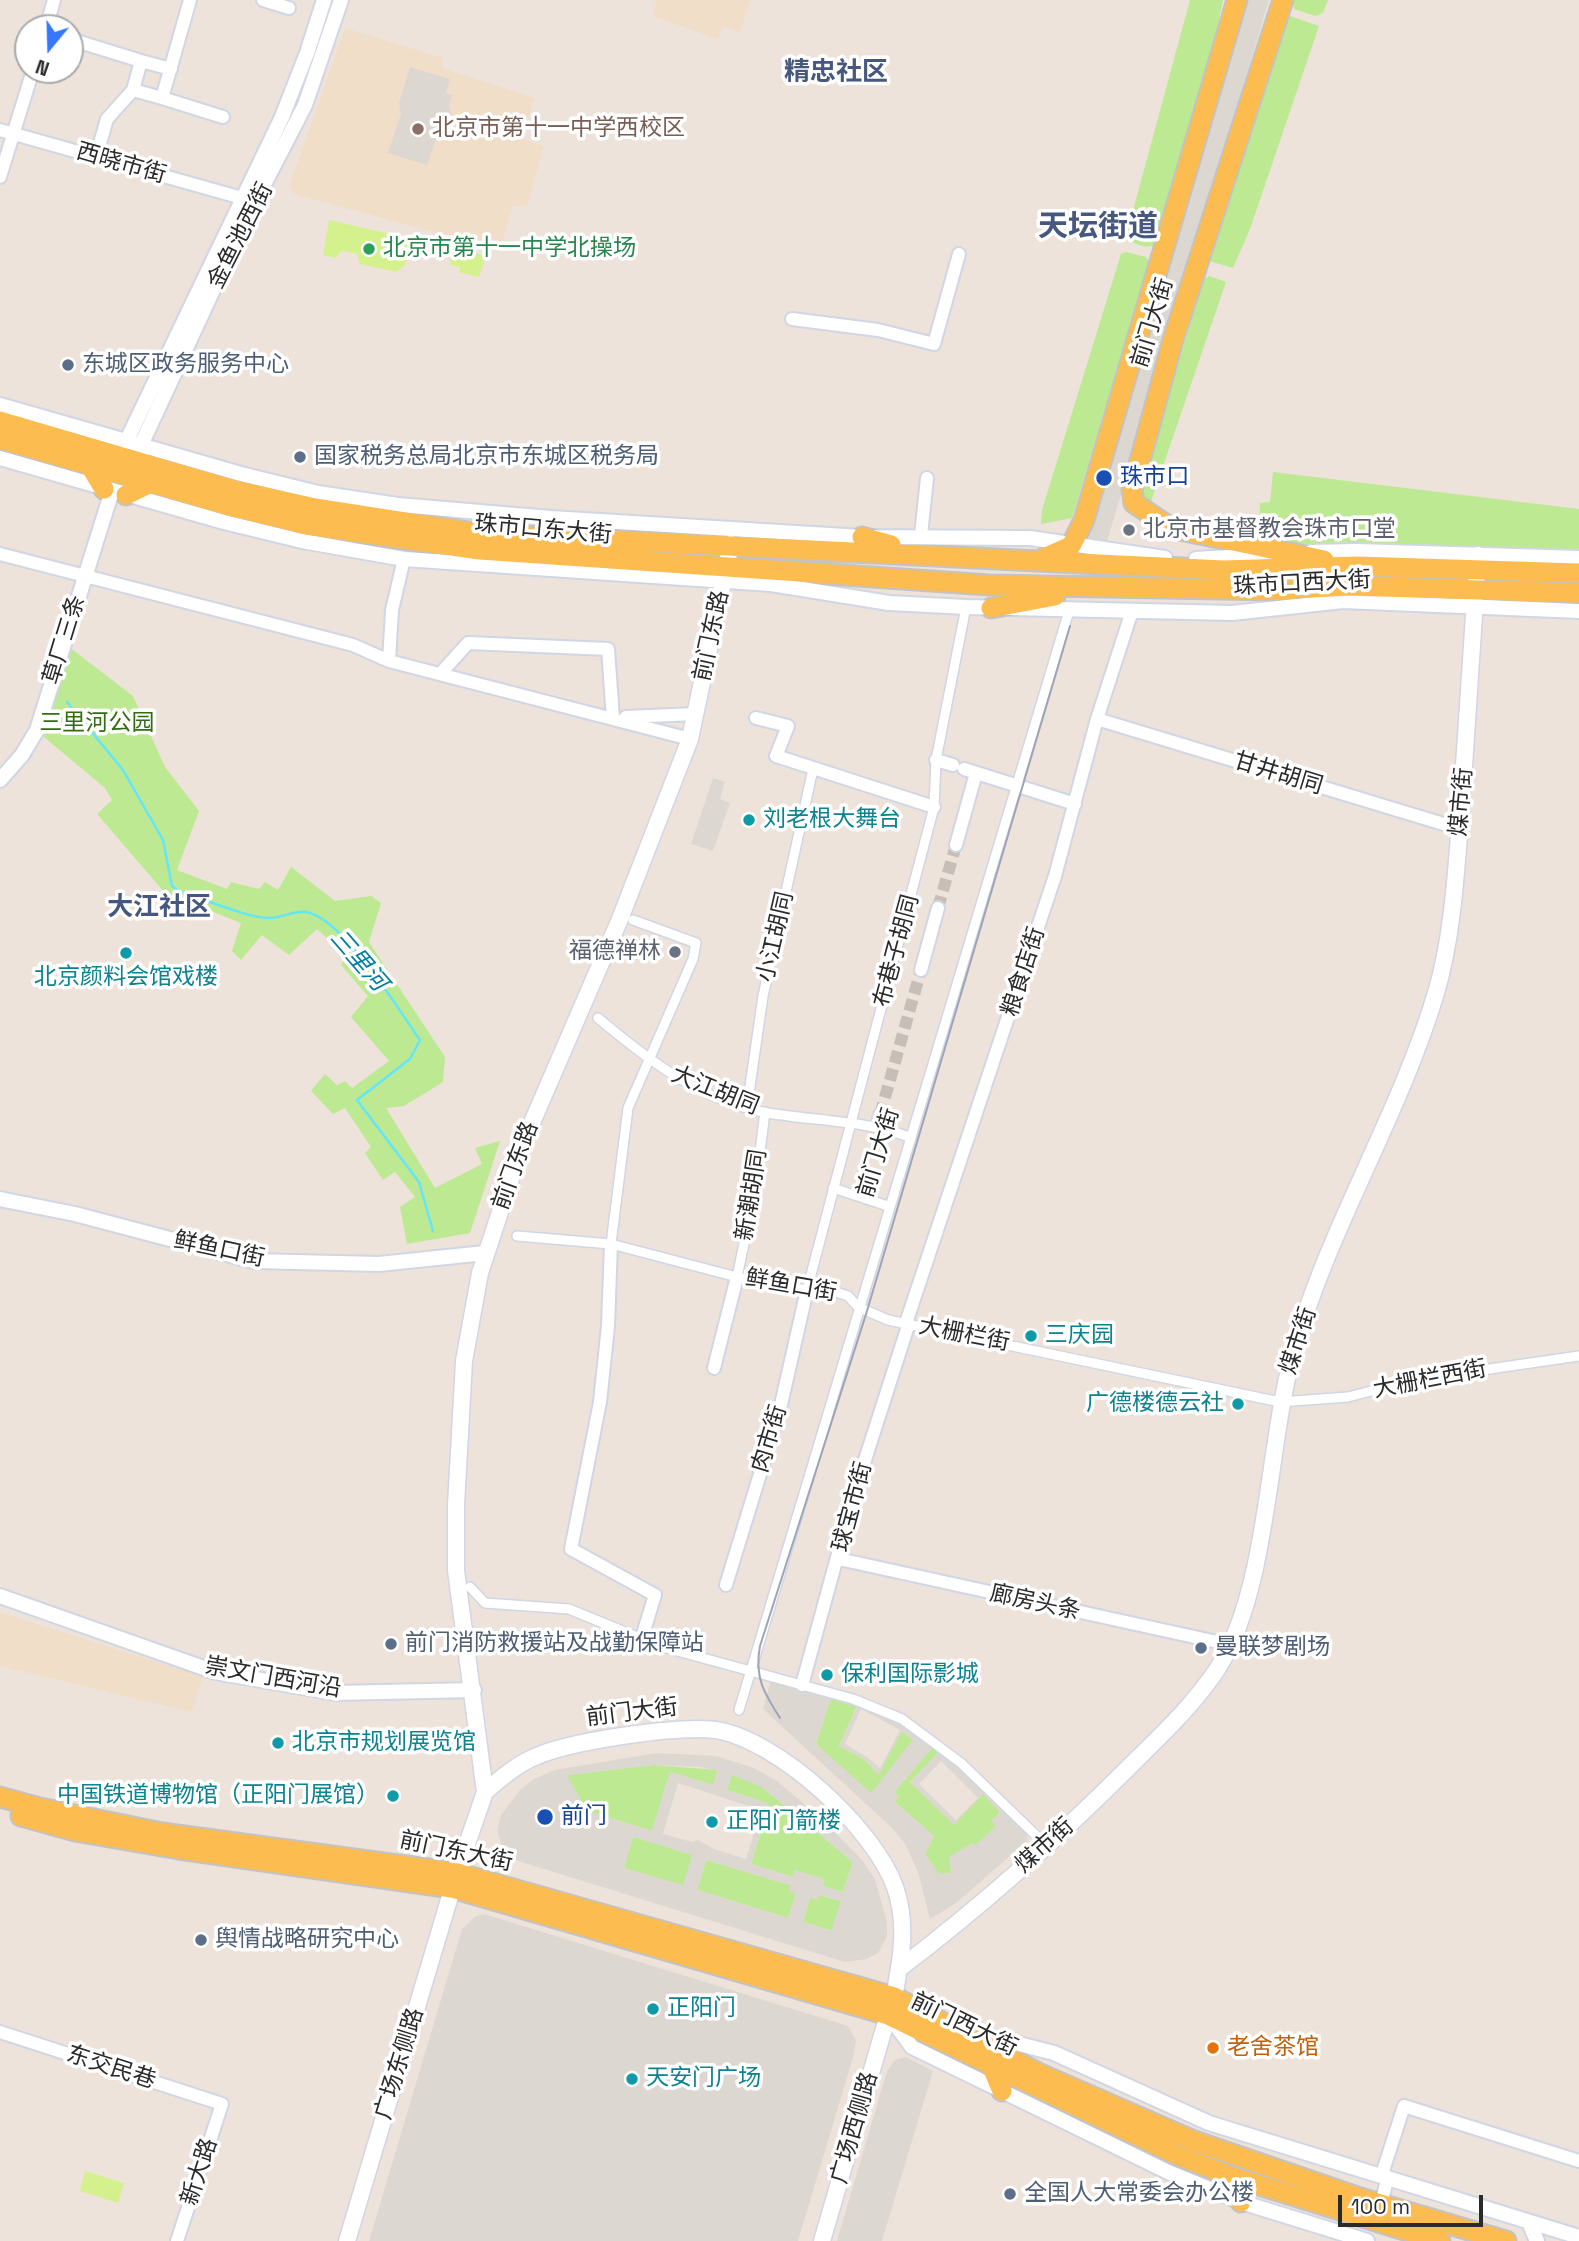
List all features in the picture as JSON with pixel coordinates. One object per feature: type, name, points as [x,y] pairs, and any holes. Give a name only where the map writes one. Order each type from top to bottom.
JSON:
[{"type":"main road","name":"前门大街","points":[[1071,546],[1084,520],[1237,0]]},
{"type":"main road","name":"前门大街","points":[[1283,0],[1173,340],[1132,490],[1134,503],[1171,528],[1357,566]]},
{"type":"main road","name":"珠市口东大街","points":[[0,421],[106,452],[152,474],[307,525],[390,540],[677,566],[726,575],[834,574],[976,585],[1094,588]]},
{"type":"main road","name":"珠市口东大街","points":[[0,439],[89,464],[395,522],[534,537],[1042,559]]},
{"type":"main road","points":[[89,464],[114,491],[152,474]]},
{"type":"main road","points":[[862,537],[933,556]]},
{"type":"main road","points":[[677,566],[681,543]]},
{"type":"main road","name":"前门东路","points":[[485,1792],[474,1690],[456,1570],[456,1505],[464,1361],[485,1253],[521,1148],[620,919],[690,739],[731,544]]},
{"type":"main road","points":[[1042,559],[1071,546]]},
{"type":"main road","points":[[1223,570],[1292,553]]},
{"type":"main road","name":"珠市口西大街","points":[[1042,559],[1223,570],[1477,563],[1579,573]]},
{"type":"main road","name":"煤市街","points":[[899,1969],[943,1936],[1046,1845],[1189,1708],[1231,1645],[1250,1585],[1280,1402],[1309,1309],[1400,1089],[1436,993],[1451,917],[1460,829],[1477,563]]},
{"type":"main road","points":[[771,584],[834,574]]},
{"type":"main road","name":"珠市口西大街","points":[[1094,588],[1278,590],[1348,586],[1476,599],[1579,593]]},
{"type":"main road","points":[[990,608],[1094,588]]},
{"type":"main road","points":[[1278,590],[1343,601]]},
{"type":"main road","name":"前门大街","points":[[485,1792],[528,1760],[553,1750],[599,1740],[699,1729],[732,1734],[757,1744],[790,1766],[841,1812],[885,1865],[895,1888],[901,1913],[899,1969]]},
{"type":"main road","name":"广场东侧路","points":[[347,2241],[455,1880],[485,1792]]},
{"type":"main road","name":"前门东大街","points":[[0,1797],[162,1833],[455,1880],[891,2006]]},
{"type":"main road","name":"前门东大街","points":[[0,1810],[75,1831],[133,1842],[455,1880]]},
{"type":"main road","name":"广场西侧路","points":[[822,2241],[891,2006],[899,1969]]},
{"type":"main road","name":"前门西大街","points":[[891,2006],[946,2025],[1038,2073],[1182,2136],[1378,2213],[1440,2241]]},
{"type":"main road","name":"前门西大街","points":[[891,2006],[991,2066],[1177,2155],[1230,2176],[1506,2241]]},
{"type":"main road","points":[[991,2066],[1002,2091]]},
{"type":"main road","points":[[1230,2176],[1241,2202]]},
{"type":"street","points":[[162,98],[190,0]]},
{"type":"street","points":[[264,0],[289,8]]},
{"type":"street","name":"金鱼池西街","points":[[134,442],[242,198],[295,86],[324,0]]},
{"type":"street","name":"金鱼池西街","points":[[134,442],[305,105],[341,0]]},
{"type":"street","points":[[84,43],[170,69]]},
{"type":"street","points":[[96,157],[107,119],[133,90],[141,61]]},
{"type":"street","points":[[0,177],[29,84]]},
{"type":"street","points":[[133,90],[223,117]]},
{"type":"street","name":"西晓市街","points":[[0,130],[242,198]]},
{"type":"street","points":[[792,319],[878,330],[934,344],[960,254]]},
{"type":"street","name":"珠市口东大街","points":[[0,405],[318,493],[398,505],[501,515],[862,537],[921,535],[1030,538],[1071,546]]},
{"type":"street","points":[[106,452],[134,442],[152,474]]},
{"type":"street","name":"珠市口东大街","points":[[0,458],[302,541],[404,559],[726,575],[889,603],[1069,611]]},
{"type":"street","points":[[921,535],[927,478]]},
{"type":"street","name":"草厂三条","points":[[0,780],[22,755],[37,730],[114,491]]},
{"type":"street","name":"珠市口西大街","points":[[1071,546],[1149,557],[1211,560],[1356,551],[1477,563],[1579,558]]},
{"type":"street","points":[[0,554],[353,645],[388,661],[690,739]]},
{"type":"street","points":[[388,661],[391,610],[404,559]]},
{"type":"street","name":"珠市口西大街","points":[[1069,611],[1232,613],[1343,601],[1476,599],[1579,611]]},
{"type":"street","name":"布巷子胡同","points":[[807,1290],[934,807],[936,760],[966,607]]},
{"type":"street","name":"前门大街","points":[[739,1710],[857,1306],[1069,611]]},
{"type":"street","name":"粮食店街","points":[[907,1326],[984,1082],[1024,971],[1075,804],[1097,719],[1132,611]]},
{"type":"street","points":[[440,674],[468,643],[608,649],[613,718]]},
{"type":"street","points":[[613,718],[695,714]]},
{"type":"street","points":[[756,718],[789,726],[776,757],[934,807]]},
{"type":"street","name":"甘井胡同","points":[[1097,719],[1460,829]]},
{"type":"street","points":[[936,760],[1075,804]]},
{"type":"street","name":"小江胡同","points":[[747,1107],[762,996],[813,769]]},
{"type":"street","points":[[956,845],[964,769]]},
{"type":"street","points":[[921,970],[938,908]]},
{"type":"street","points":[[632,920],[696,943],[693,958],[628,1108],[611,1244],[600,1402],[571,1549],[655,1595],[642,1637]]},
{"type":"street","name":"大江胡同","points":[[598,1018],[647,1059],[690,1085],[747,1107],[850,1124],[879,1121],[909,1137]]},
{"type":"street","name":"新潮胡同","points":[[737,1277],[755,1191],[765,1112]]},
{"type":"street","points":[[833,1188],[888,1206]]},
{"type":"street","name":"鲜鱼口街","points":[[0,1199],[75,1214],[253,1261],[379,1264],[485,1253]]},
{"type":"street","name":"鲜鱼口街","points":[[517,1236],[611,1244],[737,1277],[807,1290],[821,1287],[848,1296],[857,1306]]},
{"type":"street","points":[[714,1368],[737,1277]]},
{"type":"street","name":"肉市街","points":[[726,1585],[780,1409],[807,1290]]},
{"type":"street","name":"大栅栏街","points":[[857,1306],[907,1326],[1280,1402]]},
{"type":"street","name":"球宝市街","points":[[802,1685],[839,1559],[856,1488],[907,1326]]},
{"type":"street","name":"大栅栏西街","points":[[1280,1402],[1348,1397],[1415,1380],[1579,1356]]},
{"type":"street","name":"廊房头条","points":[[839,1559],[1231,1645]]},
{"type":"street","points":[[470,1587],[485,1603],[569,1609],[642,1637],[659,1647],[853,1699],[902,1719],[961,1763],[1046,1845]]},
{"type":"street","name":"崇文门西河沿","points":[[0,1597],[215,1672],[335,1693],[474,1690]]},
{"type":"street","name":"前门西大街","points":[[891,2006],[912,2047],[1168,2172],[1241,2202],[1369,2241]]},
{"type":"street","name":"前门西大街","points":[[946,2025],[1054,2053],[1209,2123],[1579,2237]]},
{"type":"street","name":"东交民巷","points":[[0,2032],[222,2104]]},
{"type":"street","name":"新大路","points":[[177,2241],[222,2104]]},
{"type":"street","points":[[1369,2241],[1387,2180],[1383,2171],[1404,2105],[1579,2161]]},
{"type":"street","points":[[1529,2222],[1537,2241]]},
{"type":"shaded area","points":[[657,0],[751,0],[740,32],[723,26],[718,39],[652,16]]},
{"type":"shaded area","points":[[1246,0],[1269,0],[1105,548],[1082,541]]},
{"type":"shaded area","name":"北京市第十一中学西校区","points":[[345,28],[443,58],[442,68],[534,98],[522,139],[544,146],[527,207],[513,204],[500,250],[294,194],[289,187]]},
{"type":"shaded area","points":[[410,67],[450,79],[446,93],[452,95],[449,105],[451,115],[441,125],[427,165],[388,153],[401,114],[399,103]]},
{"type":"shaded area","points":[[713,778],[725,782],[720,799],[730,803],[713,851],[691,844]]},
{"type":"shaded area","points":[[0,1612],[203,1677],[192,1712],[0,1666]]},
{"type":"shaded area","points":[[771,1680],[850,1702],[900,1721],[960,1766],[1028,1834],[1027,1841],[955,1904],[930,1919],[918,1872],[905,1844],[892,1828],[763,1709]],"holes":[[[831,1699],[857,1707],[839,1746],[864,1759],[879,1775],[902,1731],[913,1740],[871,1793],[816,1744]],[[861,1709],[900,1730],[880,1768],[845,1744]],[[932,1748],[938,1753],[910,1782],[954,1825],[983,1794],[1000,1813],[991,1821],[996,1827],[975,1845],[972,1843],[949,1857],[951,1873],[938,1873],[925,1854],[934,1836],[895,1802],[899,1796],[894,1792]],[[941,1761],[978,1798],[956,1820],[919,1784]]]},
{"type":"shaded area","points":[[656,1753],[716,1756],[754,1768],[777,1781],[825,1822],[862,1860],[875,1879],[887,1922],[887,1936],[878,1953],[867,1959],[845,1962],[505,1857],[497,1830],[501,1815],[520,1790],[534,1779],[555,1770]],"holes":[[[654,1765],[701,1767],[718,1771],[713,1785],[670,1772],[652,1831],[587,1811],[567,1775]],[[732,1775],[762,1787],[853,1862],[843,1892],[823,1886],[824,1879],[795,1870],[793,1877],[751,1864],[769,1804],[727,1790]],[[678,1783],[761,1810],[746,1859],[714,1849],[698,1840],[692,1842],[663,1834]],[[633,1837],[692,1855],[683,1885],[624,1868]],[[706,1860],[790,1885],[789,1891],[796,1894],[788,1918],[697,1890]],[[820,1895],[841,1901],[831,1931],[803,1922],[810,1898],[818,1900]]]},
{"type":"shaded area","name":"天安门广场","points":[[484,1914],[848,2026],[856,2041],[854,2054],[798,2241],[369,2241],[462,1929],[476,1916]]},
{"type":"shaded area","points":[[906,2057],[933,2071],[882,2241],[837,2241],[887,2071],[895,2060]]},
{"type":"green space","points":[[1190,0],[1223,0],[1210,63],[1158,245],[1146,247],[1125,240]]},
{"type":"green space","points":[[1293,0],[1328,0],[1323,13],[1315,16],[1294,9]]},
{"type":"green space","points":[[1290,16],[1319,26],[1250,229],[1233,268],[1209,261],[1284,21]]},
{"type":"green space","name":"北京市第十一中学北操场","points":[[329,220],[486,256],[479,277],[459,272],[460,267],[450,265],[451,254],[420,246],[409,251],[405,265],[396,272],[360,264],[357,254],[341,251],[336,258],[323,255]]},
{"type":"green space","points":[[1126,252],[1146,257],[1149,262],[1072,518],[1041,524],[1042,510],[1121,254]]},
{"type":"green space","points":[[1209,276],[1226,282],[1149,507],[1141,491],[1144,475],[1204,279]]},
{"type":"green space","points":[[1273,472],[1579,509],[1579,553],[1259,543],[1260,503],[1270,502]]},
{"type":"green space","name":"三里河公园","points":[[69,647],[133,696],[165,767],[199,811],[177,870],[227,889],[231,882],[259,889],[265,882],[278,890],[291,867],[335,901],[371,896],[381,903],[369,942],[445,1057],[443,1082],[404,1106],[386,1108],[435,1188],[482,1164],[475,1148],[500,1141],[470,1233],[407,1244],[400,1207],[415,1197],[395,1172],[383,1180],[365,1153],[371,1147],[345,1108],[333,1114],[311,1091],[325,1074],[337,1085],[345,1081],[352,1088],[389,1061],[351,1017],[368,996],[341,965],[346,955],[317,929],[289,955],[262,935],[241,960],[232,951],[241,923],[165,893],[97,814],[112,800],[105,788],[44,737]]},
{"type":"green space","points":[[831,1698],[857,1706],[839,1746],[864,1759],[878,1774],[902,1731],[913,1740],[871,1794],[816,1744]]},
{"type":"green space","points":[[932,1748],[938,1753],[910,1782],[954,1824],[983,1793],[1000,1812],[992,1821],[996,1826],[951,1873],[938,1873],[925,1854],[934,1836],[895,1802],[894,1792]]},
{"type":"green space","points":[[654,1765],[718,1770],[713,1785],[670,1772],[652,1831],[587,1811],[566,1775]]},
{"type":"green space","points":[[732,1774],[762,1787],[853,1862],[843,1892],[822,1886],[824,1880],[795,1871],[793,1877],[751,1864],[769,1804],[727,1790]]},
{"type":"green space","points":[[633,1836],[693,1855],[683,1886],[624,1868]]},
{"type":"green space","points":[[706,1860],[790,1885],[796,1893],[788,1918],[697,1890]]},
{"type":"green space","points":[[819,1895],[841,1901],[832,1931],[803,1922],[810,1898]]},
{"type":"green space","points":[[85,2171],[124,2183],[118,2203],[80,2191]]},
{"type":"waterway","name":"三里河","points":[[67,702],[123,770],[163,840],[172,886],[180,892],[259,917],[273,918],[306,912],[321,918],[353,947],[398,1008],[420,1040],[410,1059],[357,1100],[419,1182],[433,1231]]},
{"type":"tunnel","points":[[938,908],[956,845]]},
{"type":"tunnel","points":[[880,1115],[921,970]]},
{"type":"tram line","points":[[780,1718],[769,1701],[759,1676],[760,1646],[867,1311],[1070,626]]},
{"type":"place","name":"北京市第十一中学西校区","points":[[418,129]]},
{"type":"place","name":"北京市第十一中学北操场","points":[[369,249]]},
{"type":"place","name":"东城区政务服务中心","points":[[68,365]]},
{"type":"place","name":"国家税务总局北京市东城区税务局","points":[[300,457]]},
{"type":"place","name":"珠市口","points":[[1104,478]]},
{"type":"place","name":"北京市基督教会珠市口堂","points":[[1129,530]]},
{"type":"place","name":"刘老根大舞台","points":[[749,820]]},
{"type":"place","name":"福德禅林","points":[[675,952]]},
{"type":"place","name":"北京颜料会馆戏楼","points":[[126,953]]},
{"type":"place","name":"三庆园","points":[[1031,1336]]},
{"type":"place","name":"广德楼德云社","points":[[1238,1404]]},
{"type":"place","name":"前门消防救援站及战勤保障站","points":[[391,1644]]},
{"type":"place","name":"曼联梦剧场","points":[[1201,1648]]},
{"type":"place","name":"保利国际影城","points":[[827,1675]]},
{"type":"place","name":"北京市规划展览馆","points":[[278,1743]]},
{"type":"place","name":"中国铁道博物馆（正阳门展馆）","points":[[393,1796]]},
{"type":"place","name":"前门","points":[[545,1817]]},
{"type":"place","name":"正阳门箭楼","points":[[712,1822]]},
{"type":"place","name":"舆情战略研究中心","points":[[201,1940]]},
{"type":"place","name":"正阳门","points":[[653,2009]]},
{"type":"place","name":"老舍茶馆","points":[[1213,2048]]},
{"type":"place","name":"天安门广场","points":[[632,2079]]},
{"type":"place","name":"全国人大常委会办公楼","points":[[1010,2194]]},
{"type":"district","name":"精忠社区","points":[[836,73]]},
{"type":"district","name":"天坛街道","points":[[1098,228]]},
{"type":"district","name":"大江社区","points":[[159,908]]}]
